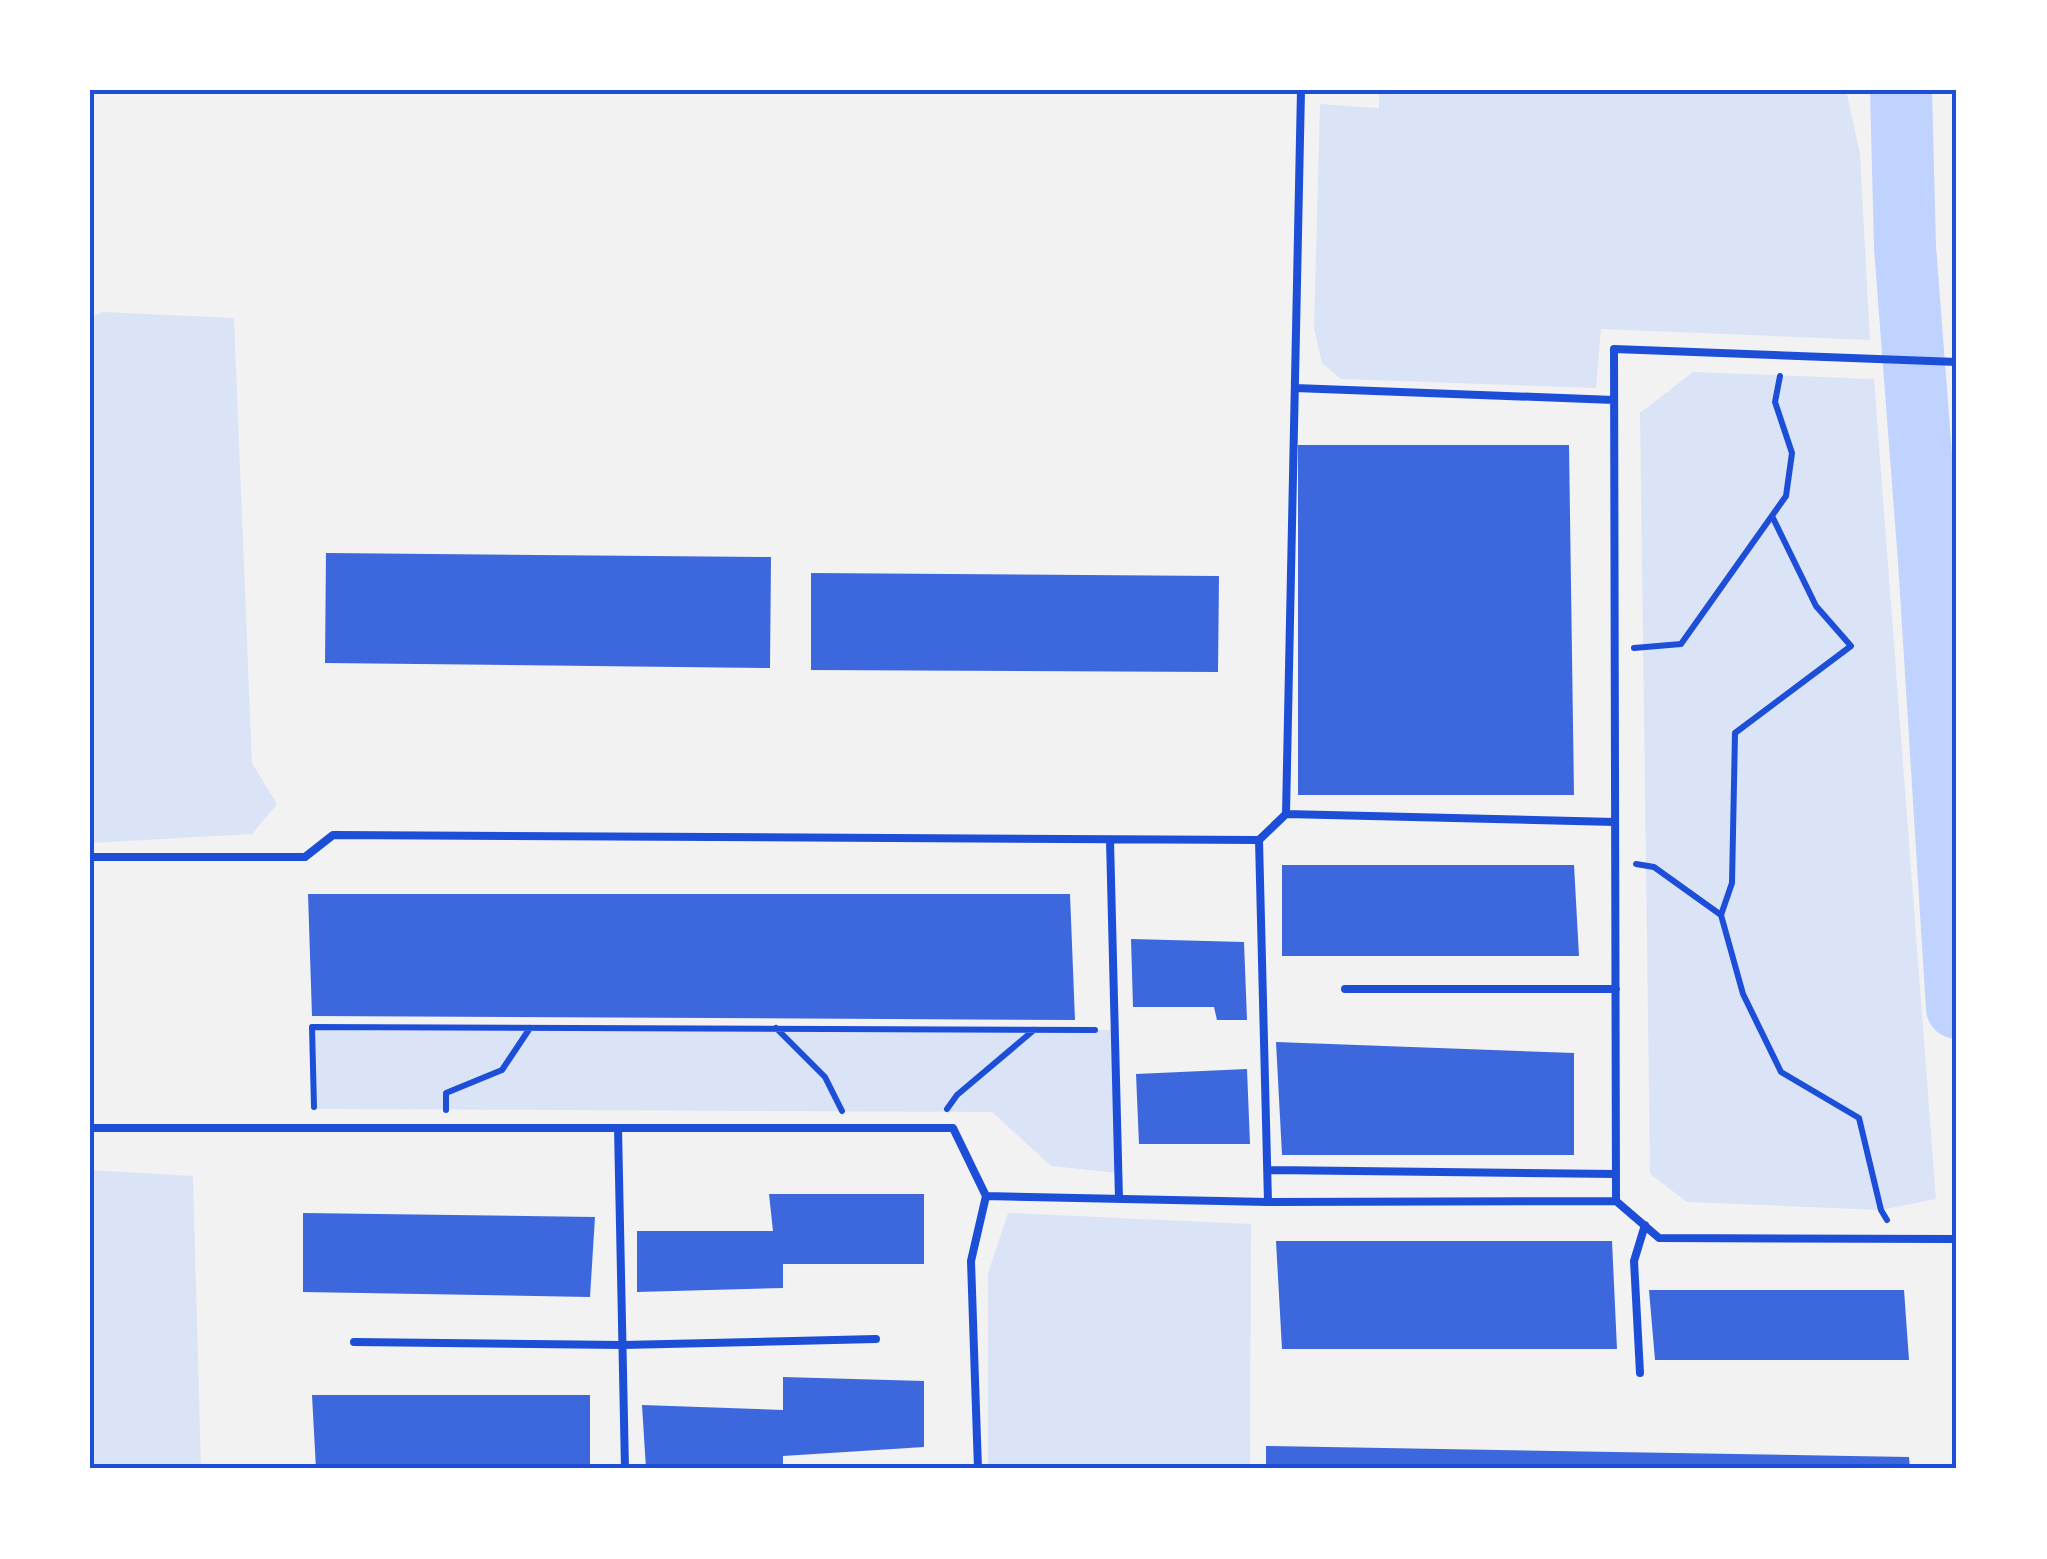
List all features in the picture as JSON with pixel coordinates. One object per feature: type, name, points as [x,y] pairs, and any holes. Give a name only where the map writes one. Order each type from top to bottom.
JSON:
[{"type":"lane","points":[[90,857],[304,857],[333,835],[1259,840],[1286,814],[1301,90]]},
{"type":"lane","points":[[1616,1201],[1614,349],[1957,362]]},
{"type":"lane","points":[[1294,388],[1614,400]]},
{"type":"lane","points":[[1286,814],[1615,822]]},
{"type":"lane","points":[[1110,840],[1119,1199]]},
{"type":"lane","points":[[1259,840],[1268,1202]]},
{"type":"lane","points":[[1345,989],[1616,989]]},
{"type":"lane","points":[[90,1128],[953,1128],[986,1196],[972,1261],[978,1469]]},
{"type":"lane","points":[[618,1128],[625,1469]]},
{"type":"lane","points":[[1268,1170],[1616,1174]]},
{"type":"lane","points":[[986,1196],[1268,1202],[1616,1201],[1660,1238],[1957,1239]]},
{"type":"lane","points":[[1640,1372],[1634,1261],[1645,1226]]},
{"type":"lane","points":[[354,1342],[623,1345],[876,1338]]},
{"type":"path","points":[[1614,649],[1680,644],[1786,496],[1792,453],[1776,402],[1784,354]]},
{"type":"path","points":[[1772,516],[1816,606],[1851,646],[1735,732],[1732,883],[1722,916],[1743,994],[1781,1072],[1859,1118],[1881,1210],[1898,1238]]},
{"type":"path","points":[[1615,859],[1654,868],[1722,916]]},
{"type":"path","points":[[314,1128],[312,1028],[1114,1030]]},
{"type":"path","points":[[446,1128],[446,1093],[502,1070],[530,1028]]},
{"type":"path","points":[[775,1028],[825,1076],[842,1105],[844,1128]]},
{"type":"path","points":[[933,1128],[957,1095],[1034,1029]]},
{"type":"shaded area","points":[[1379,90],[1846,90],[1860,154],[1870,340],[1601,329],[1596,388],[1341,379],[1322,363],[1314,328],[1320,104],[1379,108]]},
{"type":"shaded area","points":[[103,312],[234,318],[252,763],[277,804],[252,834],[91,843],[90,317]]},
{"type":"shaded area","points":[[1693,372],[1874,379],[1936,1199],[1881,1210],[1687,1202],[1650,1174],[1640,413]]},
{"type":"shaded area","points":[[312,1027],[1115,1030],[1118,1173],[1051,1166],[992,1112],[314,1109]]},
{"type":"shaded area","points":[[90,1170],[193,1176],[201,1469],[90,1469]]},
{"type":"shaded area","points":[[1008,1213],[1251,1224],[1250,1469],[988,1469],[988,1273]]},
{"type":"building","points":[[1298,445],[1569,445],[1574,795],[1298,795]]},
{"type":"building","points":[[326,553],[771,557],[770,668],[325,663]]},
{"type":"building","points":[[811,573],[1219,576],[1218,672],[811,670]]},
{"type":"building","points":[[1282,865],[1574,865],[1579,956],[1282,956]]},
{"type":"building","points":[[308,894],[1070,894],[1075,1020],[312,1016]]},
{"type":"building","points":[[1131,939],[1244,942],[1247,1020],[1217,1020],[1214,1007],[1133,1007]]},
{"type":"building","points":[[1276,1042],[1574,1053],[1574,1155],[1282,1155]]},
{"type":"building","points":[[1247,1069],[1250,1144],[1139,1144],[1136,1074]]},
{"type":"building","points":[[769,1194],[924,1194],[924,1264],[783,1264],[783,1288],[637,1292],[637,1231],[773,1231]]},
{"type":"building","points":[[303,1213],[595,1217],[590,1297],[303,1292]]},
{"type":"building","points":[[1276,1241],[1612,1241],[1617,1349],[1282,1349]]},
{"type":"building","points":[[1649,1290],[1904,1290],[1909,1360],[1655,1360]]},
{"type":"building","points":[[783,1377],[924,1381],[924,1447],[783,1456],[783,1469],[646,1469],[642,1405],[783,1410]]},
{"type":"building","points":[[312,1395],[590,1395],[590,1469],[316,1469]]},
{"type":"building","points":[[1266,1446],[1909,1457],[1910,1469],[1266,1469]]},
{"type":"waterway","points":[[1901,90],[1905,247],[1957,1008]]}]
